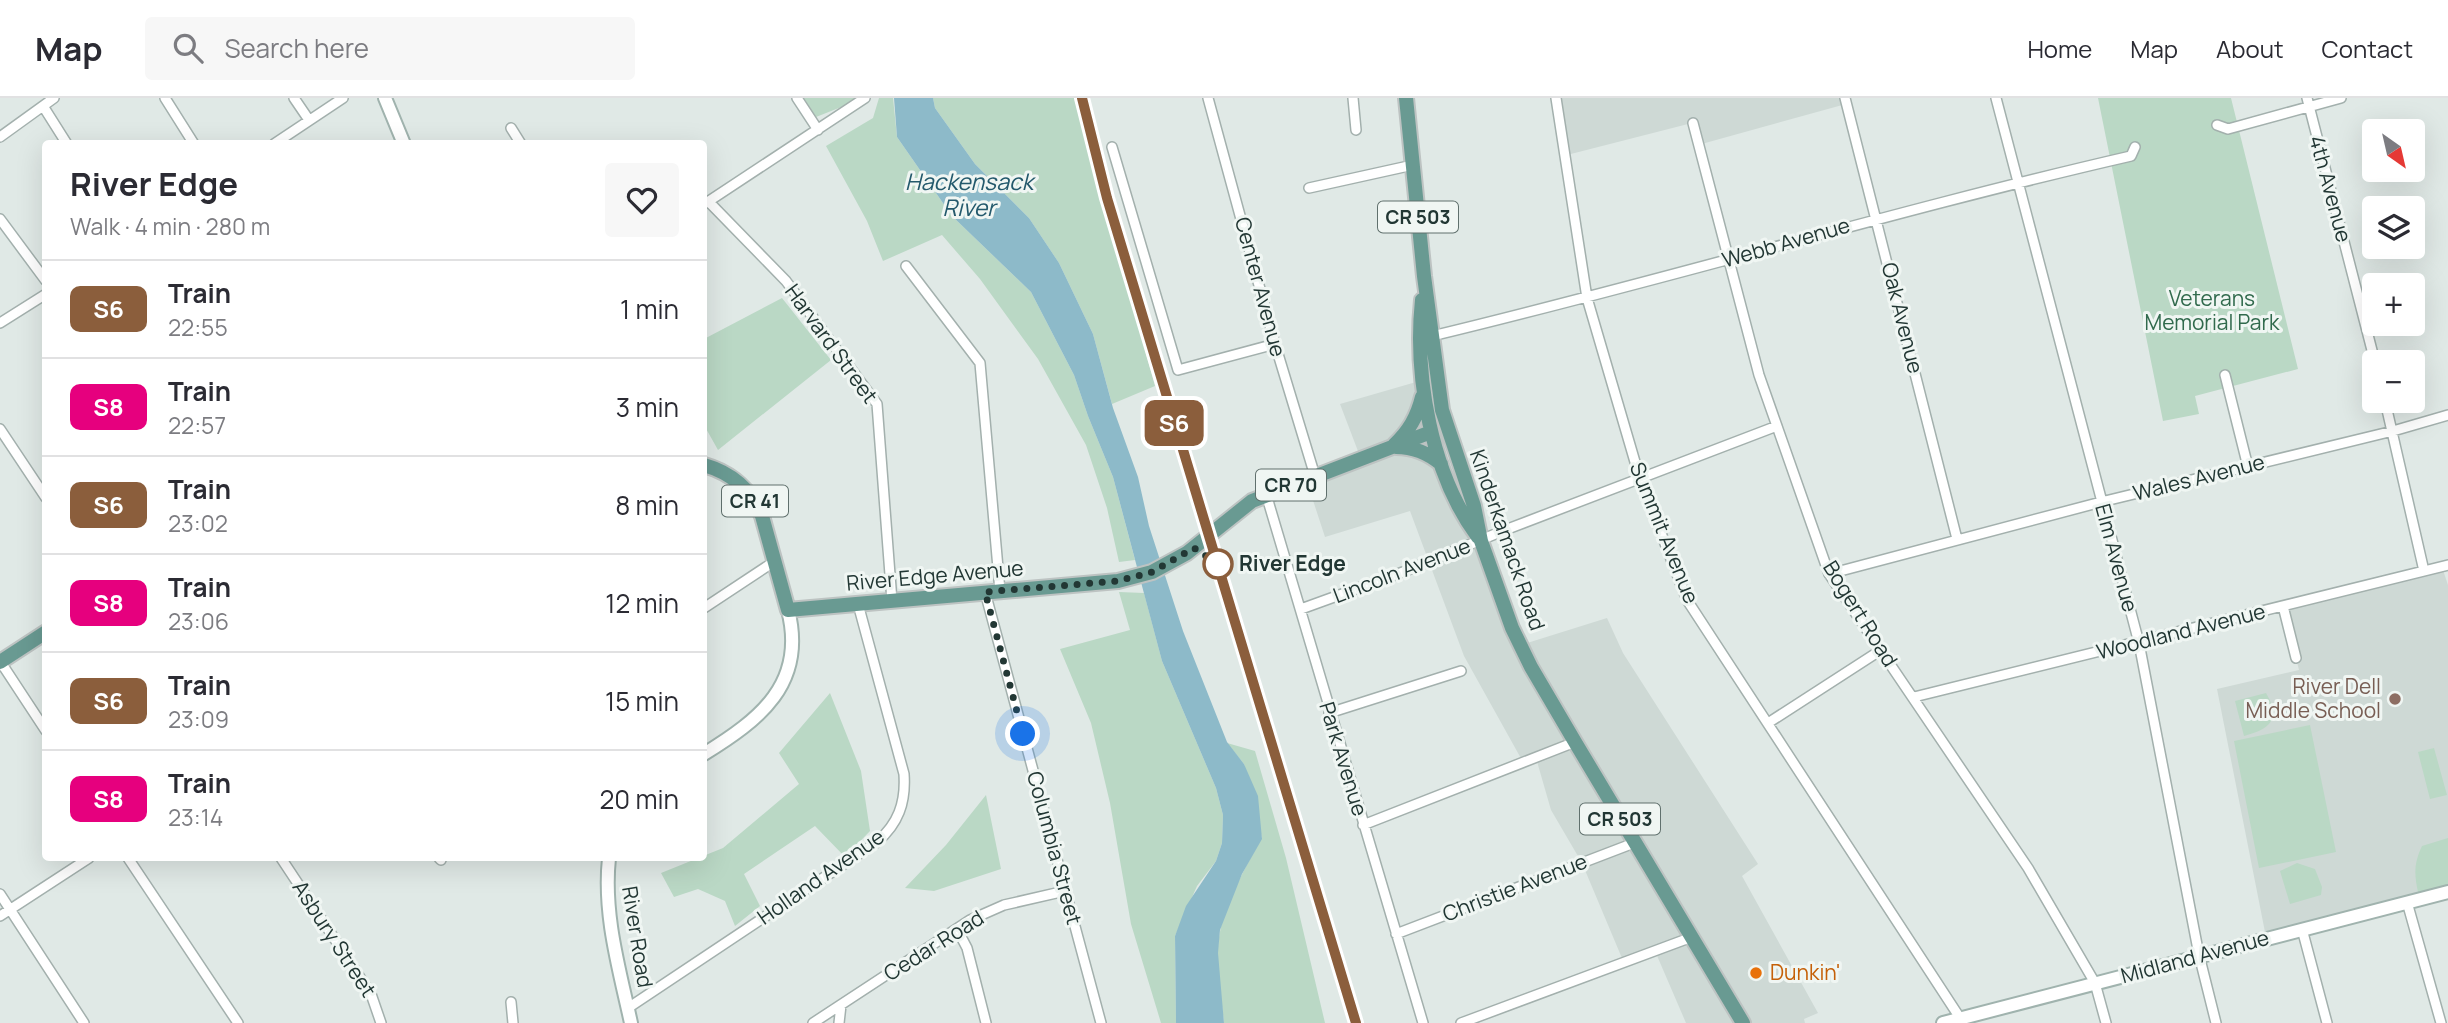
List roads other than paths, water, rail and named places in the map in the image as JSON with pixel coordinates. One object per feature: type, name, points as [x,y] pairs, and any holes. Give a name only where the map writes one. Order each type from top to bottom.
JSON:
[{"type":"main road","name":"Kinderkamack Road","points":[[1406,98],[1424,276],[1442,410],[1474,506],[1481,541],[1513,628],[1531,667],[1743,1023]]},
{"type":"main road","points":[[1424,276],[1418,332],[1423,389],[1431,432],[1442,466],[1466,521],[1481,541]]},
{"type":"main road","points":[[1422,357],[1432,337]]},
{"type":"main road","points":[[1391,447],[1404,436],[1412,424],[1423,389]]},
{"type":"main road","name":"CR 70","points":[[1266,494],[1431,432]]},
{"type":"main road","points":[[1391,447],[1419,450],[1431,455],[1442,466]]},
{"type":"main road","name":"CR 41","points":[[707,466],[728,475],[749,493],[762,516],[788,611]]},
{"type":"main road","name":"River Edge Avenue","points":[[788,611],[1136,577],[1166,565],[1194,548],[1252,501],[1266,494]]},
{"type":"main road","points":[[0,661],[42,635]]},
{"type":"street","points":[[0,137],[54,98]]},
{"type":"street","points":[[165,98],[191,140]]},
{"type":"street","points":[[294,98],[309,120]]},
{"type":"street","points":[[280,140],[343,98]]},
{"type":"street","points":[[385,98],[402,140]]},
{"type":"street","points":[[797,98],[818,130]]},
{"type":"street","points":[[707,201],[865,98]]},
{"type":"street","name":"Center Avenue","points":[[1209,98],[1275,344],[1315,476]]},
{"type":"street","points":[[1353,98],[1356,130]]},
{"type":"street","name":"Summit Avenue","points":[[1556,98],[1587,298],[1640,479],[1687,600],[1962,1021]]},
{"type":"street","name":"Oak Avenue","points":[[1844,98],[1877,218],[1957,539]]},
{"type":"street","name":"Elm Avenue","points":[[1996,98],[2139,643],[2199,955],[2216,1023]]},
{"type":"street","points":[[2217,125],[2228,129],[2308,102],[2341,98]]},
{"type":"street","name":"4th Avenue","points":[[2308,102],[2372,350]]},
{"type":"street","points":[[43,106],[64,140]]},
{"type":"street","name":"Bogert Road","points":[[1693,123],[1759,376],[1829,574],[2028,868],[2095,983],[2106,1023]]},
{"type":"street","points":[[512,128],[519,140]]},
{"type":"street","points":[[1112,147],[1178,370],[1275,344]]},
{"type":"street","name":"Webb Avenue","points":[[1432,337],[1587,298],[1877,218],[2131,156],[2135,147]]},
{"type":"street","points":[[1309,188],[1413,165]]},
{"type":"street","name":"Harvard Street","points":[[707,203],[786,281],[877,404],[892,601]]},
{"type":"street","points":[[0,219],[42,276]]},
{"type":"street","name":"Columbia Street","points":[[906,267],[980,363],[993,592],[1065,891],[1101,1023]]},
{"type":"street","points":[[0,323],[42,296]]},
{"type":"street","points":[[2225,375],[2248,467]]},
{"type":"street","points":[[2388,413],[2424,571]]},
{"type":"street","name":"Wales Avenue","points":[[1829,574],[2448,415]]},
{"type":"street","name":"Lincoln Avenue","points":[[1301,609],[1777,426]]},
{"type":"street","points":[[0,429],[42,492]]},
{"type":"street","name":"Park Avenue","points":[[1266,494],[1423,1023]]},
{"type":"street","points":[[707,606],[775,561]]},
{"type":"street","name":"Woodland Avenue","points":[[1914,697],[2448,565]]},
{"type":"street","name":"Holland Avenue","points":[[628,1008],[877,842],[894,824],[904,801],[904,774],[858,604]]},
{"type":"street","points":[[2283,606],[2296,658]]},
{"type":"street","name":"CR 41","points":[[707,752],[757,718],[777,692],[785,677],[792,648],[788,611]]},
{"type":"street","points":[[1768,723],[1881,650]]},
{"type":"street","points":[[0,661],[42,725]]},
{"type":"street","points":[[1329,713],[1461,671]]},
{"type":"street","points":[[1363,825],[1575,742]]},
{"type":"street","name":"Christie Avenue","points":[[1396,934],[1634,843]]},
{"type":"street","points":[[0,916],[84,861]]},
{"type":"street","points":[[130,861],[237,1023]]},
{"type":"street","name":"Asbury Street","points":[[283,861],[371,994],[381,1023]]},
{"type":"street","name":"River Road","points":[[609,861],[609,922],[631,1023]]},
{"type":"street","name":"Cedar Road","points":[[813,1023],[987,912],[1004,905],[1065,891]]},
{"type":"street","name":"Midland Avenue","points":[[1943,1023],[1962,1021],[2199,955],[2448,892]]},
{"type":"street","points":[[0,894],[84,1023]]},
{"type":"street","points":[[2407,902],[2441,1023]]},
{"type":"street","points":[[957,929],[967,948],[986,1023]]},
{"type":"street","points":[[2302,929],[2327,1023]]},
{"type":"street","points":[[1461,1023],[1692,937]]},
{"type":"street","points":[[511,1002],[513,1023]]},
{"type":"street","points":[[839,1023],[841,1005]]},
{"type":"water","name":"Hackensack River","points":[[894,98],[933,98],[935,108],[975,164],[1029,218],[1059,263],[1093,334],[1113,408],[1138,477],[1149,526],[1183,631],[1227,742],[1244,764],[1258,796],[1262,839],[1242,874],[1220,930],[1218,953],[1224,1023],[1176,1023],[1175,936],[1186,906],[1216,861],[1222,843],[1223,815],[1216,788],[1162,661],[1113,477],[1074,375],[1031,292],[952,216],[897,137]]},
{"type":"railway","points":[[1082,98],[1107,198],[1356,1023]]},
{"type":"train","name":"S6","points":[[1082,98],[1107,198],[1356,1023]]},
{"type":"place","name":"River Edge","points":[[1218,564]]},
{"type":"place","name":"River Dell Middle School","points":[[2395,699]]},
{"type":"place","name":"Dunkin'","points":[[1756,973]]},
{"type":"park label","name":"Veterans Memorial Park","points":[[2212,311]]}]
